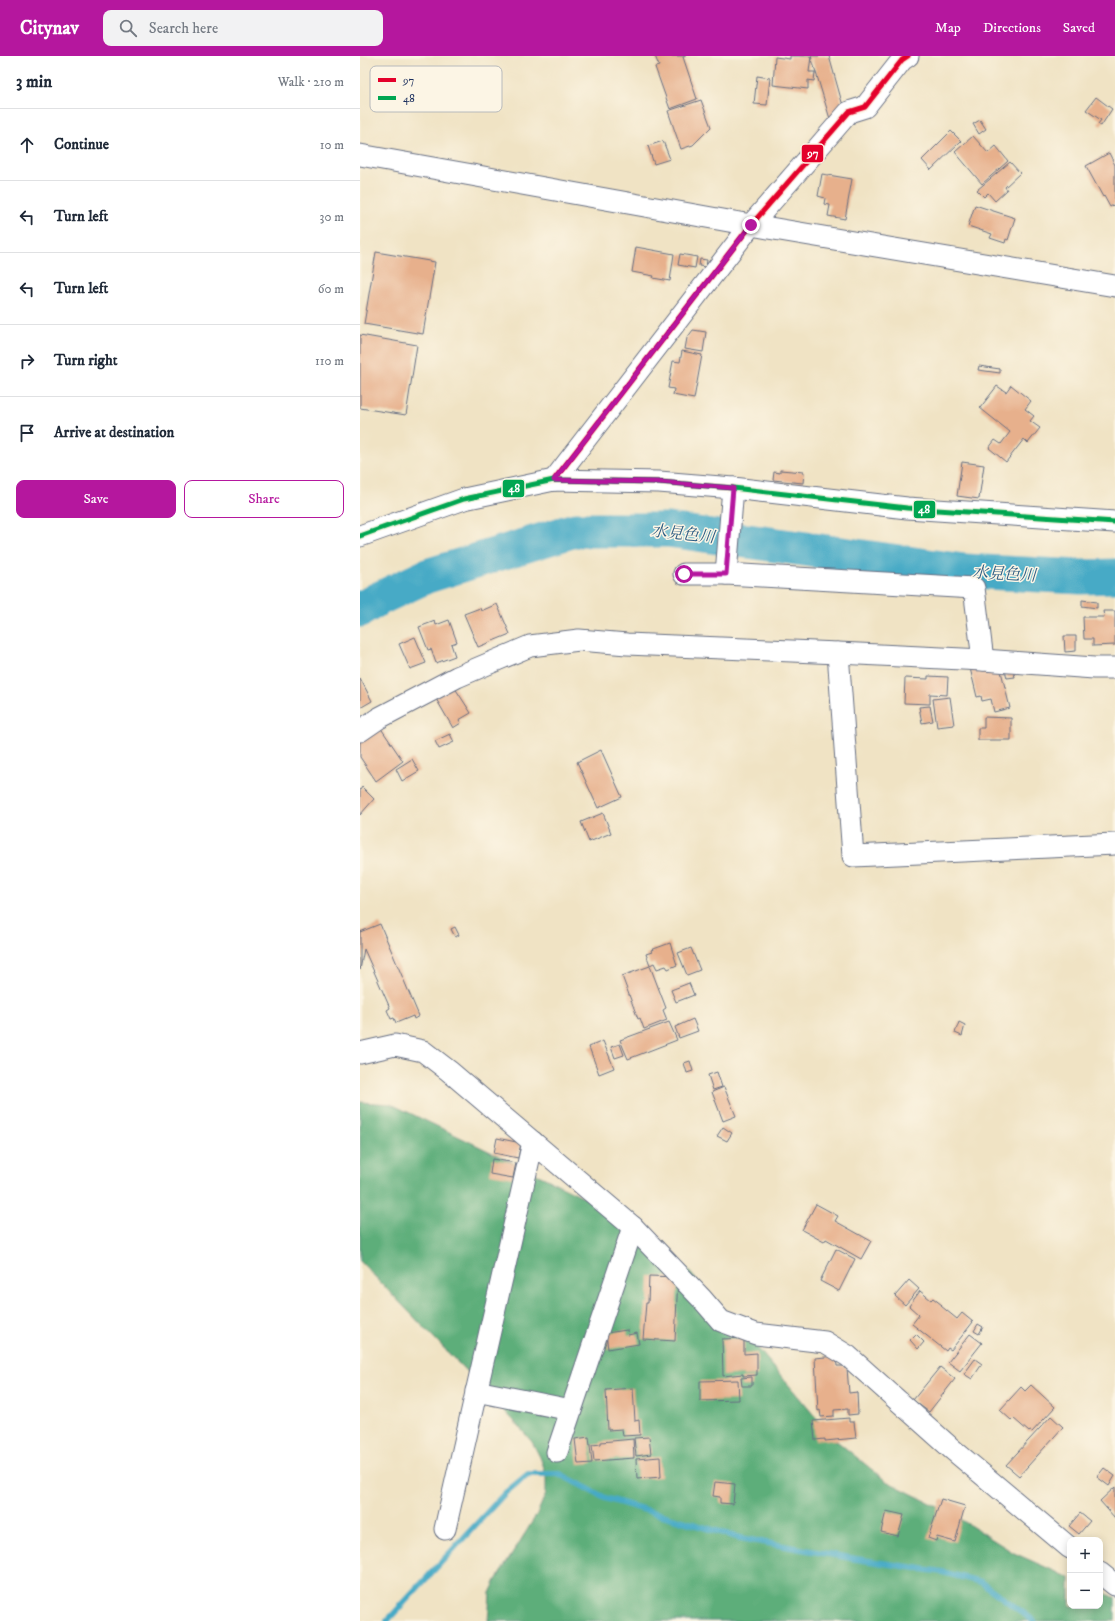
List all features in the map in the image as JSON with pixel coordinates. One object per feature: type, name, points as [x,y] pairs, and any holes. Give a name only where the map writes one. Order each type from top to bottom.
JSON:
[{"type":"street","points":[[554,480],[751,225],[849,112],[892,56]]},
{"type":"street","points":[[849,112],[865,107],[902,60],[908,56]]},
{"type":"street","points":[[360,155],[751,225],[1115,286]]},
{"type":"street","points":[[360,536],[464,499],[554,480],[659,482],[732,497],[1115,522]]},
{"type":"street","points":[[726,574],[732,497]]},
{"type":"street","points":[[684,574],[726,574],[974,588],[983,660]]},
{"type":"street","points":[[360,731],[379,718],[457,677],[530,646],[579,640],[627,644],[983,660],[1094,668],[1115,668]]},
{"type":"street","points":[[838,653],[853,856],[1115,844]]},
{"type":"street","points":[[360,1053],[395,1045],[423,1052],[449,1071],[633,1227],[721,1321],[756,1334],[825,1342],[848,1356],[946,1444],[1067,1545]]},
{"type":"street","points":[[444,1529],[533,1142]]},
{"type":"street","points":[[557,1452],[633,1227]]},
{"type":"street","points":[[476,1391],[571,1410]]},
{"type":"street","points":[[1103,1576],[1115,1586]]},
{"type":"green space","points":[[360,1102],[391,1104],[636,1222],[685,1267],[756,1346],[833,1438],[886,1481],[952,1514],[1014,1553],[1067,1577],[1067,1609],[1103,1609],[1103,1592],[1115,1598],[1115,1621],[488,1621],[490,1593],[496,1580],[537,1514],[546,1493],[546,1473],[532,1442],[515,1422],[360,1261]]},
{"type":"building","points":[[655,56],[686,56],[683,57],[697,99],[670,109],[655,67],[659,66]]},
{"type":"building","points":[[790,56],[811,56],[809,72],[815,72],[814,81],[808,80],[808,89],[773,85],[775,57],[790,59]]},
{"type":"building","points":[[811,56],[829,56],[843,106],[830,119]]},
{"type":"building","points":[[757,76],[770,78],[767,105],[754,104]]},
{"type":"building","points":[[1096,97],[1112,109],[1101,126],[1098,124],[1101,120],[1086,110]]},
{"type":"building","points":[[701,100],[711,127],[693,145],[681,149],[668,111]]},
{"type":"building","points":[[980,120],[986,129],[979,134],[973,124]]},
{"type":"building","points":[[951,131],[961,141],[931,170],[922,160]]},
{"type":"building","points":[[973,136],[988,153],[996,146],[1008,161],[982,184],[955,152]]},
{"type":"building","points":[[663,141],[670,159],[654,164],[648,146]]},
{"type":"building","points":[[1109,153],[1115,165],[1115,204],[1110,207],[1086,166]]},
{"type":"building","points":[[1010,162],[1020,173],[1005,187],[1007,190],[995,201],[988,193],[984,197],[977,190]]},
{"type":"building","points":[[822,174],[852,179],[845,219],[828,216],[830,205],[824,204],[825,198],[818,196]]},
{"type":"building","points":[[975,205],[1015,218],[1008,240],[1006,239],[1005,243],[990,238],[992,234],[968,226]]},
{"type":"building","points":[[636,247],[674,254],[670,281],[632,272]]},
{"type":"building","points":[[376,252],[435,262],[423,334],[364,324]]},
{"type":"building","points":[[680,254],[697,257],[695,268],[678,265]]},
{"type":"building","points":[[700,259],[707,260],[706,267],[699,266]]},
{"type":"building","points":[[693,330],[706,332],[703,352],[685,349],[687,338]]},
{"type":"building","points":[[360,335],[417,345],[406,415],[360,408]]},
{"type":"building","points":[[682,351],[702,355],[694,399],[673,395],[674,389],[668,388],[673,361],[680,362]]},
{"type":"building","points":[[979,366],[1000,369],[1000,373],[978,370]]},
{"type":"building","points":[[1011,385],[1031,401],[1025,409],[1034,416],[1030,421],[1040,428],[1028,443],[1024,439],[1006,462],[989,448],[995,440],[1001,444],[1010,432],[980,408],[997,386],[1006,392]]},
{"type":"building","points":[[962,462],[984,465],[979,499],[957,496]]},
{"type":"building","points":[[780,470],[804,472],[803,483],[773,480],[774,472],[780,473]]},
{"type":"building","points":[[1082,600],[1097,602],[1097,608],[1082,606]]},
{"type":"building","points":[[497,604],[510,634],[478,647],[464,614],[480,608],[481,611]]},
{"type":"building","points":[[1103,611],[1115,611],[1115,645],[1093,646],[1093,639],[1084,639],[1083,617],[1104,617]]},
{"type":"building","points":[[449,620],[457,642],[451,644],[455,656],[436,663],[431,649],[428,650],[419,627],[435,621],[436,625]]},
{"type":"building","points":[[1064,636],[1076,636],[1076,651],[1065,652]]},
{"type":"building","points":[[415,637],[426,663],[410,669],[399,644]]},
{"type":"building","points":[[999,663],[1010,708],[994,712],[991,699],[982,701],[981,696],[977,697],[970,668]]},
{"type":"building","points":[[1011,664],[1015,677],[1007,678],[1004,666]]},
{"type":"building","points":[[928,676],[948,677],[947,695],[930,694],[930,704],[904,703],[905,678],[928,679]]},
{"type":"building","points":[[360,678],[372,701],[360,708]]},
{"type":"building","points":[[453,685],[471,713],[459,720],[461,723],[453,728],[435,697]]},
{"type":"building","points":[[950,697],[954,725],[937,727],[933,699]]},
{"type":"building","points":[[930,706],[933,721],[922,723],[919,707]]},
{"type":"building","points":[[984,717],[1011,718],[1011,740],[978,740],[978,728],[984,728]]},
{"type":"building","points":[[378,724],[403,761],[376,781],[360,757],[360,737]]},
{"type":"building","points":[[450,734],[454,742],[439,749],[435,741]]},
{"type":"building","points":[[601,750],[622,797],[598,808],[577,762]]},
{"type":"building","points":[[412,759],[419,771],[402,781],[396,769]]},
{"type":"building","points":[[362,787],[374,799],[360,815],[360,790]]},
{"type":"building","points":[[603,813],[611,833],[589,842],[581,822]]},
{"type":"building","points":[[380,924],[419,1016],[414,1019],[413,1016],[396,1023],[394,1018],[391,1019],[387,1010],[390,1008],[364,949],[360,970],[360,932]]},
{"type":"building","points":[[455,927],[459,935],[455,937],[451,929]]},
{"type":"building","points":[[670,943],[677,965],[668,969],[666,966],[657,969],[654,963],[650,965],[646,954],[652,952],[651,950]]},
{"type":"building","points":[[691,948],[700,970],[687,975],[678,953]]},
{"type":"building","points":[[650,966],[666,1008],[663,1010],[667,1020],[644,1029],[640,1018],[638,1019],[622,976]]},
{"type":"building","points":[[689,983],[694,995],[676,1002],[671,990]]},
{"type":"building","points":[[693,1019],[698,1031],[679,1038],[675,1027]]},
{"type":"building","points":[[669,1022],[677,1040],[628,1059],[620,1040]]},
{"type":"building","points":[[959,1022],[965,1025],[962,1036],[955,1033]]},
{"type":"building","points":[[603,1041],[614,1068],[599,1074],[589,1047]]},
{"type":"building","points":[[620,1044],[624,1055],[615,1058],[611,1047]]},
{"type":"building","points":[[690,1061],[693,1071],[687,1073],[684,1063]]},
{"type":"building","points":[[717,1072],[722,1087],[713,1090],[708,1075]]},
{"type":"building","points":[[724,1087],[736,1116],[723,1121],[712,1092]]},
{"type":"building","points":[[723,1127],[732,1133],[727,1141],[717,1136]]},
{"type":"building","points":[[497,1138],[521,1143],[518,1158],[494,1153]]},
{"type":"building","points":[[492,1159],[516,1163],[513,1178],[490,1174]]},
{"type":"building","points":[[816,1204],[838,1216],[835,1221],[871,1241],[861,1259],[826,1239],[824,1242],[802,1230]]},
{"type":"building","points":[[836,1249],[855,1259],[839,1291],[820,1281]]},
{"type":"building","points":[[649,1276],[678,1277],[675,1341],[643,1339],[646,1303],[648,1303]]},
{"type":"building","points":[[909,1280],[919,1289],[905,1305],[895,1296]]},
{"type":"building","points":[[920,1291],[931,1300],[933,1298],[957,1319],[962,1313],[973,1322],[951,1350],[948,1348],[946,1351],[912,1324],[919,1315],[909,1306]]},
{"type":"building","points":[[978,1324],[983,1327],[979,1334],[974,1331]]},
{"type":"building","points":[[627,1330],[628,1335],[637,1333],[639,1344],[608,1349],[606,1333]]},
{"type":"building","points":[[916,1334],[924,1342],[918,1349],[910,1340]]},
{"type":"building","points":[[970,1334],[982,1343],[960,1371],[948,1362]]},
{"type":"building","points":[[744,1338],[744,1354],[757,1353],[757,1375],[743,1376],[743,1374],[723,1376],[722,1339]]},
{"type":"building","points":[[836,1356],[837,1366],[844,1366],[844,1368],[847,1368],[849,1393],[857,1392],[858,1414],[848,1415],[848,1409],[834,1410],[834,1416],[821,1417],[820,1410],[818,1411],[815,1358]]},
{"type":"building","points":[[975,1359],[982,1364],[972,1379],[964,1374]]},
{"type":"building","points":[[940,1367],[955,1379],[929,1412],[913,1400]]},
{"type":"building","points":[[752,1377],[752,1386],[742,1386],[741,1378]]},
{"type":"building","points":[[738,1380],[739,1400],[700,1401],[700,1381]]},
{"type":"building","points":[[1031,1385],[1055,1407],[1032,1432],[1029,1432],[1013,1418],[1011,1420],[1000,1410],[1021,1387],[1025,1391]]},
{"type":"building","points":[[633,1388],[635,1421],[639,1420],[640,1435],[623,1436],[622,1429],[608,1430],[606,1390]]},
{"type":"building","points":[[1051,1416],[1063,1427],[1019,1476],[1006,1465]]},
{"type":"building","points":[[849,1418],[849,1422],[854,1422],[856,1438],[825,1441],[825,1439],[815,1440],[813,1421]]},
{"type":"building","points":[[589,1437],[592,1463],[578,1464],[575,1439]]},
{"type":"building","points":[[649,1437],[651,1454],[636,1456],[634,1438]]},
{"type":"building","points":[[633,1439],[634,1458],[594,1461],[592,1445],[601,1444],[601,1442]]},
{"type":"building","points":[[660,1457],[661,1477],[637,1479],[636,1459]]},
{"type":"building","points":[[1104,1468],[1115,1476],[1109,1486],[1097,1477]]},
{"type":"building","points":[[715,1482],[735,1484],[733,1504],[720,1503],[720,1497],[713,1496]]},
{"type":"building","points":[[1115,1487],[1115,1518],[1100,1501]]},
{"type":"building","points":[[941,1499],[965,1506],[955,1542],[937,1537],[936,1541],[928,1538]]},
{"type":"building","points":[[886,1511],[904,1515],[898,1536],[881,1532]]},
{"type":"building","points":[[1080,1513],[1090,1521],[1079,1534],[1069,1526]]},
{"type":"waterway","name":"水見色川","points":[[360,610],[378,599],[427,576],[575,530],[668,530],[964,571],[1081,577],[1115,576]]},
{"type":"waterway","points":[[387,1621],[505,1493],[528,1474],[560,1474],[605,1498],[740,1538],[856,1559],[942,1572],[981,1582],[1034,1621]]},
{"type":"transit line","name":"97","points":[[554,480],[751,225],[849,112],[865,107],[902,60],[908,56]]},
{"type":"transit line","name":"48","points":[[360,536],[464,499],[554,480],[659,482],[733,488],[907,508],[1115,522]]},
{"type":"route","points":[[684,574],[726,574],[733,488],[659,482],[554,480],[751,225]]}]
